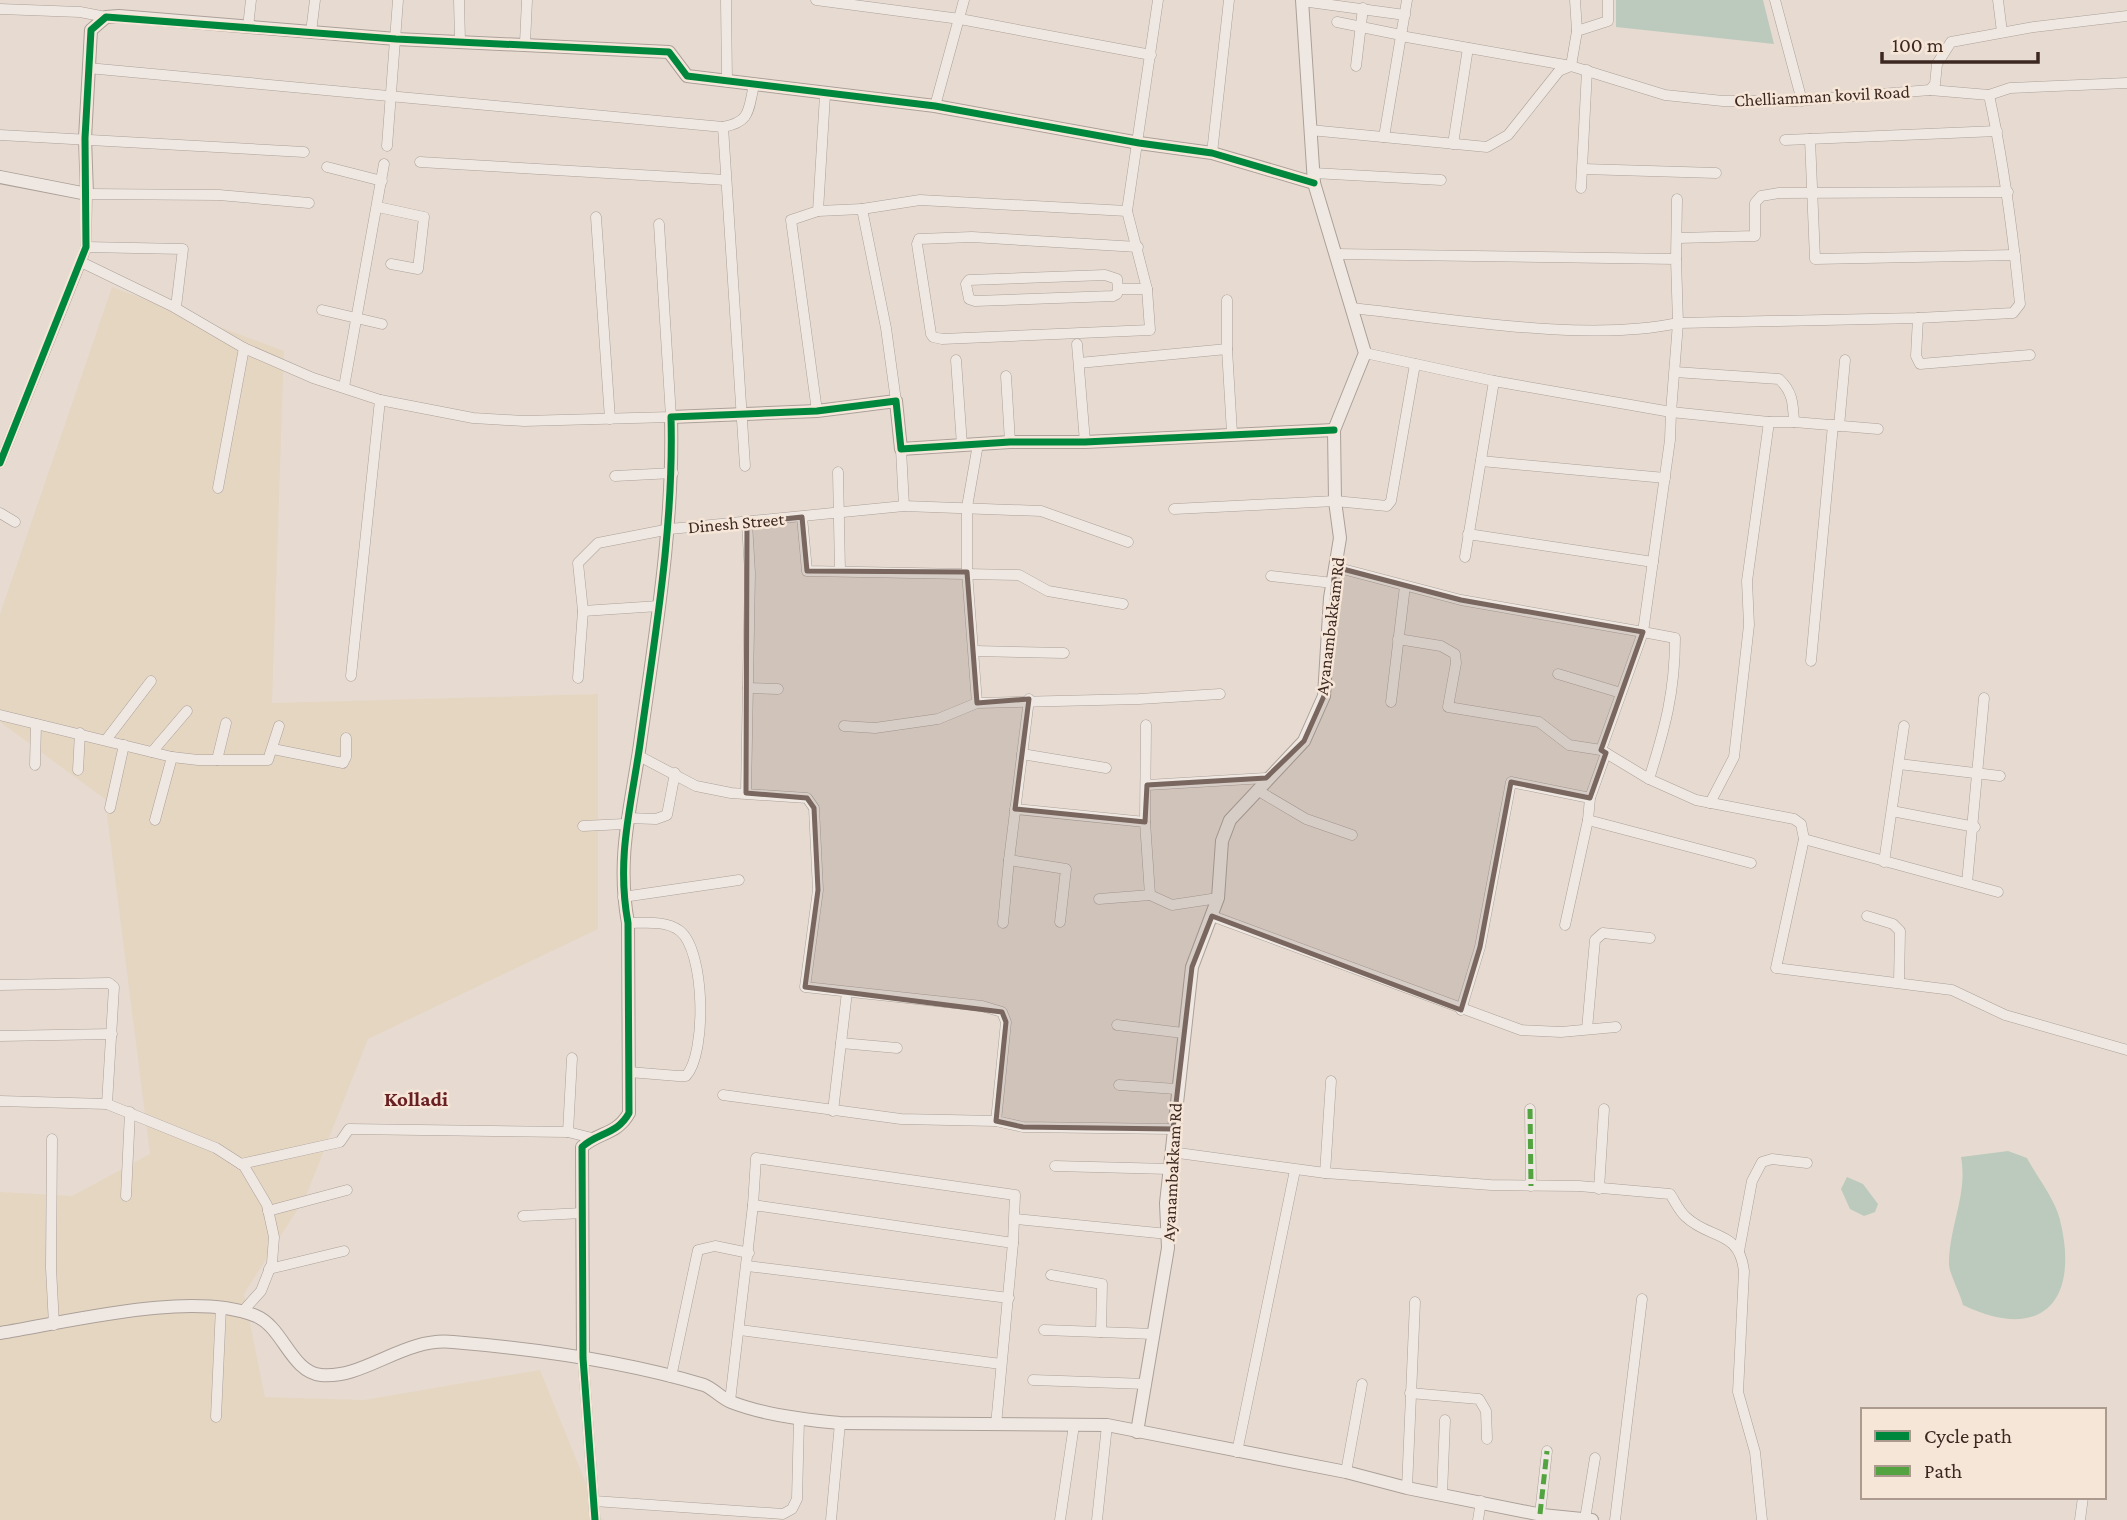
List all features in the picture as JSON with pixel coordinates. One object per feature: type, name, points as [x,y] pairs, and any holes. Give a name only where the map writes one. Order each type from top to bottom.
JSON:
[{"type":"street","points":[[248,27],[251,0]]},
{"type":"street","points":[[311,32],[315,0]]},
{"type":"street","points":[[387,146],[398,0]]},
{"type":"street","points":[[459,0],[460,41]]},
{"type":"street","points":[[525,43],[527,0]]},
{"type":"street","points":[[726,0],[727,82]]},
{"type":"street","points":[[816,0],[960,19],[1151,55]]},
{"type":"street","points":[[935,106],[964,0]]},
{"type":"street","points":[[1138,247],[972,237],[919,239],[917,244],[931,334],[942,339],[1150,330],[1147,289],[1138,247],[1127,211],[1158,0]]},
{"type":"street","points":[[1212,153],[1229,0]]},
{"type":"street","points":[[1405,15],[1302,0],[1313,178],[1365,353],[1494,381],[1671,412],[1878,429]]},
{"type":"street","points":[[1384,137],[1407,0]]},
{"type":"street","points":[[1310,130],[1487,147],[1508,135],[1559,71],[1571,66],[1577,31],[1575,0]]},
{"type":"street","points":[[1577,31],[1608,21],[1608,0]]},
{"type":"street","points":[[1775,0],[1802,101]]},
{"type":"street","points":[[1998,0],[2002,32]]},
{"type":"street","points":[[1356,66],[1363,8]]},
{"type":"street","points":[[0,9],[80,12],[106,17],[396,39],[525,43],[669,52],[687,76],[825,95],[935,106],[1139,143],[1212,153],[1313,178],[1441,180]]},
{"type":"street","name":"Chelliamman kovil Road","points":[[1337,22],[1571,66],[1665,95],[1723,101],[1802,101],[1930,90],[1935,83],[1937,64],[1951,42],[2002,32],[2127,16]]},
{"type":"street","points":[[0,463],[86,247],[85,138],[91,30],[106,17]]},
{"type":"street","points":[[1453,144],[1468,48]]},
{"type":"street","points":[[88,68],[723,127],[739,124],[747,116],[754,85]]},
{"type":"street","points":[[1581,188],[1587,70]]},
{"type":"street","points":[[1930,90],[1989,95],[2010,88],[2127,83]]},
{"type":"street","points":[[818,211],[825,95]]},
{"type":"street","points":[[1351,308],[1549,328],[1647,329],[1678,323],[1918,318],[2013,313],[2020,304],[2015,255],[2008,192],[1989,95]]},
{"type":"street","points":[[723,127],[745,466]]},
{"type":"street","points":[[1785,140],[1997,131]]},
{"type":"street","points":[[0,135],[304,152]]},
{"type":"street","points":[[1810,139],[1815,260],[2015,255]]},
{"type":"street","points":[[420,162],[726,180]]},
{"type":"street","points":[[344,387],[384,164]]},
{"type":"street","points":[[327,167],[382,181]]},
{"type":"street","points":[[1583,169],[1716,173]]},
{"type":"street","points":[[0,177],[87,194],[219,195],[309,203]]},
{"type":"street","points":[[1678,238],[1755,236],[1755,203],[1761,196],[2008,192]]},
{"type":"street","points":[[1565,925],[1588,820],[1590,798],[1621,693],[1643,632],[1665,478],[1675,373],[1678,323],[1677,199]]},
{"type":"street","points":[[817,411],[791,220],[818,211],[862,209],[920,200],[1127,211]]},
{"type":"street","points":[[378,207],[424,217],[418,269],[391,264]]},
{"type":"street","points":[[862,209],[886,328],[901,449],[904,506]]},
{"type":"street","points":[[596,217],[610,419]]},
{"type":"street","points":[[241,1164],[341,1142],[349,1129],[568,1132],[592,1138],[610,1135],[623,1126],[629,1114],[628,923],[623,897],[626,821],[639,756],[670,529],[673,473],[659,224]]},
{"type":"street","points":[[86,247],[183,249],[176,307]]},
{"type":"street","points":[[1335,254],[1676,258]]},
{"type":"street","points":[[81,262],[176,307],[244,348],[313,379],[380,400],[473,418],[524,421],[671,417],[817,411],[896,401]]},
{"type":"street","points":[[1105,275],[1117,279],[1118,289],[1113,296],[975,301],[969,299],[966,284],[969,280],[1105,275]]},
{"type":"street","points":[[1118,289],[1147,289]]},
{"type":"street","points":[[1227,300],[1232,433]]},
{"type":"street","points":[[322,310],[382,324]]},
{"type":"street","points":[[1918,318],[1916,362],[1920,364],[2030,355]]},
{"type":"street","points":[[1077,344],[1086,442]]},
{"type":"street","points":[[218,488],[244,348]]},
{"type":"street","points":[[1079,363],[1227,349]]},
{"type":"street","name":"Ayanambakkam Rd","points":[[1137,1432],[1168,1248],[1169,1169],[1192,967],[1218,898],[1222,841],[1230,820],[1266,778],[1304,741],[1324,696],[1333,583],[1340,538],[1335,500],[1334,430],[1365,353]]},
{"type":"street","points":[[956,360],[962,446]]},
{"type":"street","points":[[1811,661],[1845,360]]},
{"type":"street","points":[[1174,509],[1335,500],[1381,508],[1391,501],[1415,364]]},
{"type":"street","points":[[1675,373],[1779,379],[1788,388],[1793,400],[1794,422]]},
{"type":"street","points":[[1006,376],[1010,442]]},
{"type":"street","points":[[1465,557],[1494,381]]},
{"type":"street","points":[[351,676],[380,400]]},
{"type":"street","points":[[1710,803],[1734,757],[1749,625],[1747,581],[1769,422]]},
{"type":"street","points":[[901,449],[1010,442],[1086,442],[1334,430]]},
{"type":"street","points":[[977,702],[967,572],[967,506],[978,444]]},
{"type":"street","points":[[1481,461],[1665,478]]},
{"type":"street","points":[[838,472],[839,571]]},
{"type":"street","points":[[615,476],[673,473]]},
{"type":"street","name":"Dinesh Street","points":[[583,611],[578,563],[598,543],[670,529],[904,506],[967,506],[1041,511],[1128,542]]},
{"type":"street","points":[[0,513],[15,522]]},
{"type":"street","points":[[802,517],[807,571],[1019,575],[1048,590],[1124,604]]},
{"type":"street","points":[[746,793],[750,573],[747,523]]},
{"type":"street","points":[[1468,534],[1653,562]]},
{"type":"street","points":[[1335,567],[1461,600],[1675,638],[1670,710],[1648,779]]},
{"type":"street","points":[[1271,576],[1333,583]]},
{"type":"street","points":[[1391,702],[1405,586]]},
{"type":"street","points":[[578,678],[583,611],[659,606]]},
{"type":"street","points":[[1398,639],[1441,646],[1455,654],[1457,663],[1448,706],[1539,722],[1569,745],[1604,752],[1648,779],[1696,800],[1794,819],[1801,824],[1804,839],[1776,968],[1952,990],[2005,1015],[2127,1050]]},
{"type":"street","points":[[975,651],[1064,653]]},
{"type":"street","points":[[1558,674],[1621,693]]},
{"type":"street","points":[[106,740],[151,681]]},
{"type":"street","points":[[748,688],[778,689]]},
{"type":"street","points":[[844,726],[875,728],[938,719],[977,702],[1139,699],[1220,694]]},
{"type":"street","points":[[1967,883],[1975,827],[1984,698]]},
{"type":"street","points":[[1003,923],[1029,699]]},
{"type":"street","points":[[152,752],[187,711]]},
{"type":"street","points":[[0,715],[172,757],[217,761],[264,761],[270,758],[279,726]]},
{"type":"street","points":[[217,761],[226,723]]},
{"type":"street","points":[[35,765],[36,724]]},
{"type":"street","points":[[1146,724],[1145,822],[1150,895]]},
{"type":"street","points":[[1884,862],[1903,726]]},
{"type":"street","points":[[78,770],[80,733]]},
{"type":"street","points":[[273,749],[343,763],[346,757],[346,738]]},
{"type":"street","points":[[110,808],[124,745]]},
{"type":"street","points":[[1022,754],[1106,768]]},
{"type":"street","points":[[639,756],[676,773],[696,786],[807,798],[814,808],[818,890],[805,987],[982,1006],[1002,1012],[1006,1022],[996,1121]]},
{"type":"street","points":[[155,820],[172,757]]},
{"type":"street","points":[[1899,764],[2000,776]]},
{"type":"street","points":[[583,826],[656,819],[667,815],[676,773]]},
{"type":"street","points":[[1147,785],[1266,778]]},
{"type":"street","points":[[1461,1010],[1480,947],[1511,782],[1590,798]]},
{"type":"street","points":[[1257,790],[1306,819],[1352,835]]},
{"type":"street","points":[[1015,808],[1145,822]]},
{"type":"street","points":[[1892,811],[1975,827]]},
{"type":"street","points":[[1588,820],[1751,863]]},
{"type":"street","points":[[1804,839],[1998,892]]},
{"type":"street","points":[[1009,860],[1066,869],[1060,922]]},
{"type":"street","points":[[623,897],[739,880]]},
{"type":"street","points":[[1099,899],[1150,895],[1172,905],[1218,898]]},
{"type":"street","points":[[1212,916],[1521,1030],[1616,1027]]},
{"type":"street","points":[[1867,916],[1893,923],[1900,931],[1899,983]]},
{"type":"street","points":[[628,923],[658,923],[680,931],[695,955],[699,985],[695,1061],[686,1076],[629,1072]]},
{"type":"street","points":[[1587,1029],[1595,940],[1603,933],[1650,938]]},
{"type":"street","points":[[0,985],[108,983],[114,988],[107,1104]]},
{"type":"street","points":[[833,1111],[847,992]]},
{"type":"street","points":[[1117,1025],[1183,1033]]},
{"type":"street","points":[[0,1036],[112,1034]]},
{"type":"street","points":[[841,1043],[897,1048]]},
{"type":"street","points":[[568,1132],[572,1058]]},
{"type":"street","points":[[1325,1173],[1331,1081]]},
{"type":"street","points":[[1118,1085],[1176,1089]]},
{"type":"street","points":[[723,1095],[901,1119],[996,1121],[1023,1127],[1174,1129]]},
{"type":"street","points":[[0,1101],[107,1104],[216,1148],[241,1164],[255,1183],[268,1211],[274,1237],[269,1269],[261,1291],[243,1311]]},
{"type":"street","points":[[1530,1109],[1531,1186]]},
{"type":"street","points":[[1599,1189],[1604,1109]]},
{"type":"street","points":[[126,1196],[130,1112]]},
{"type":"street","points":[[592,1138],[582,1147],[583,1358],[595,1520]]},
{"type":"street","points":[[52,1139],[51,1268],[54,1325]]},
{"type":"street","points":[[1171,1152],[1325,1173],[1670,1194],[1685,1217],[1723,1236],[1740,1251]]},
{"type":"street","points":[[730,1402],[749,1254],[756,1158],[1015,1195],[1009,1298],[996,1425]]},
{"type":"street","points":[[1762,1520],[1755,1452],[1738,1392],[1744,1271],[1740,1251],[1752,1181],[1762,1162],[1772,1159],[1807,1163]]},
{"type":"street","points":[[1055,1166],[1169,1169]]},
{"type":"street","points":[[1237,1452],[1295,1170]]},
{"type":"street","points":[[268,1211],[347,1190]]},
{"type":"street","points":[[752,1205],[1013,1243]]},
{"type":"street","points":[[523,1216],[583,1213]]},
{"type":"street","points":[[1015,1219],[1167,1234]]},
{"type":"street","points":[[671,1377],[698,1250],[715,1246],[749,1254]]},
{"type":"street","points":[[269,1269],[344,1251]]},
{"type":"street","points":[[747,1266],[1009,1298]]},
{"type":"street","points":[[1051,1275],[1102,1284],[1101,1332]]},
{"type":"street","points":[[1615,1520],[1642,1299]]},
{"type":"street","points":[[1407,1488],[1415,1302]]},
{"type":"street","points":[[0,1333],[182,1307],[221,1307],[243,1311],[267,1321],[303,1367],[322,1375],[355,1368],[408,1346],[428,1342],[482,1344],[583,1358],[671,1377],[708,1386],[730,1402],[799,1419],[840,1423],[1107,1425],[1346,1472],[1407,1488],[1481,1501],[1541,1516],[1589,1519],[1595,1458]]},
{"type":"street","points":[[216,1417],[221,1307]]},
{"type":"street","points":[[740,1330],[1001,1363]]},
{"type":"street","points":[[1044,1330],[1154,1334]]},
{"type":"street","points":[[1033,1380],[1146,1384]]},
{"type":"street","points":[[1346,1472],[1362,1384]]},
{"type":"street","points":[[1410,1393],[1479,1399],[1486,1411],[1487,1439]]},
{"type":"street","points":[[594,1501],[783,1514],[792,1509],[797,1499],[799,1419]]},
{"type":"street","points":[[1442,1494],[1445,1420]]},
{"type":"street","points":[[831,1520],[840,1423]]},
{"type":"street","points":[[1060,1520],[1073,1425]]},
{"type":"street","points":[[1097,1520],[1107,1425]]},
{"type":"street","points":[[1541,1516],[1547,1451]]},
{"type":"street","points":[[2080,1520],[2083,1499]]},
{"type":"street","points":[[1478,1520],[1481,1501]]},
{"type":"highlighted area","points":[[802,517],[807,571],[967,572],[977,703],[1029,699],[1015,809],[1145,822],[1147,785],[1266,778],[1304,741],[1324,696],[1335,567],[1461,600],[1643,632],[1601,750],[1606,753],[1590,798],[1511,782],[1480,947],[1461,1010],[1212,916],[1192,967],[1173,1129],[1023,1127],[996,1121],[1006,1022],[1002,1012],[805,987],[818,890],[814,808],[807,798],[746,793],[747,523]]},
{"type":"shaded area","points":[[1616,0],[1763,0],[1774,44],[1616,27]]},
{"type":"shaded area","points":[[112,287],[284,351],[272,703],[598,694],[598,929],[368,1039],[306,1196],[244,1294],[265,1397],[364,1400],[540,1370],[600,1518],[604,1520],[0,1520],[0,1192],[72,1196],[150,1154],[105,799],[0,722],[0,614]]},
{"type":"shaded area","points":[[2008,1151],[2027,1158],[2050,1196],[2058,1212],[2065,1248],[2064,1273],[2059,1293],[2049,1307],[2034,1316],[2014,1319],[1991,1316],[1963,1305],[1949,1264],[1962,1184],[1961,1157]]},
{"type":"shaded area","points":[[1847,1177],[1863,1184],[1878,1204],[1875,1212],[1864,1216],[1850,1209],[1841,1189]]},
{"type":"marked path","points":[[1530,1109],[1531,1186]]},
{"type":"marked path","points":[[1540,1514],[1547,1451]]},
{"type":"cycle path","points":[[0,463],[86,247],[85,138],[91,30],[106,17],[396,39],[669,52],[687,76],[935,106],[1139,143],[1212,153],[1314,183]]},
{"type":"cycle path","points":[[595,1520],[583,1358],[582,1147],[619,1125],[629,1113],[628,923],[624,854],[662,581],[670,499],[671,417],[817,411],[896,401],[901,449],[1010,442],[1085,442],[1334,430]]},
{"type":"district","name":"Kolladi","points":[[416,1099]]}]
